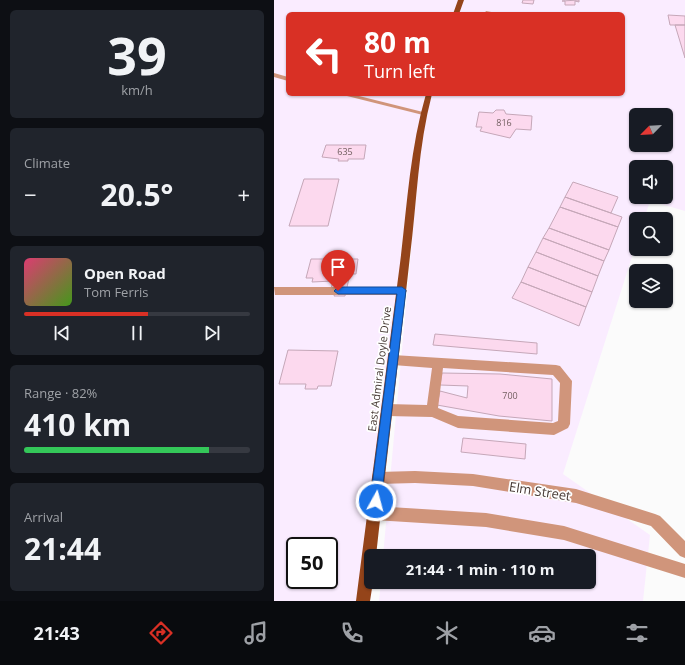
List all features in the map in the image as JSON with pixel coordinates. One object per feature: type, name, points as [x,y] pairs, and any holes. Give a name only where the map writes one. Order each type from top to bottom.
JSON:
[{"type":"main road","points":[[457,12],[461,0]]},
{"type":"main road","name":"East Admiral Doyle Drive","points":[[363,601],[402,290],[415,164],[423,113],[428,96]]},
{"type":"street","points":[[274,75],[286,78]]},
{"type":"street","points":[[350,96],[423,113]]},
{"type":"street","points":[[375,102],[379,96]]},
{"type":"street","points":[[275,291],[402,290]]},
{"type":"street","points":[[387,410],[432,411],[458,422],[554,429],[564,424],[566,381],[556,370],[393,360]]},
{"type":"street","points":[[432,411],[438,362]]},
{"type":"street","name":"Elm Street","points":[[378,478],[415,477],[474,480],[576,496],[655,521],[685,551]]},
{"type":"street","points":[[374,513],[486,520],[564,533],[685,571]]},
{"type":"shaded area","points":[[274,0],[685,0],[685,211],[660,204],[673,204],[673,160],[629,160],[629,204],[649,204],[646,212],[629,212],[629,256],[632,256],[563,474],[650,535],[643,601],[379,601],[380,589],[596,589],[596,549],[384,549],[422,132],[370,549],[364,549],[365,589],[363,601],[274,601]]},
{"type":"building","points":[[523,0],[534,0],[533,4],[522,3]]},
{"type":"building","points":[[579,0],[579,2],[575,1],[575,5],[565,5],[565,1],[562,1]]},
{"type":"building","points":[[668,15],[685,16],[685,25],[670,25]]},
{"type":"building","points":[[675,25],[685,25],[685,58]]},
{"type":"building","points":[[496,110],[504,110],[506,114],[532,116],[531,130],[516,129],[510,138],[480,131],[482,127],[476,127],[479,112],[493,113]]},
{"type":"building","points":[[326,145],[366,145],[364,159],[348,159],[348,161],[338,161],[339,159],[322,157]]},
{"type":"building","points":[[304,179],[339,179],[328,226],[289,226]]},
{"type":"building","points":[[573,182],[618,197],[611,213],[565,197]]},
{"type":"building","points":[[565,197],[622,217],[618,227],[560,207]]},
{"type":"building","points":[[560,207],[618,227],[609,250],[549,228]]},
{"type":"building","points":[[549,228],[609,250],[604,261],[543,238]]},
{"type":"building","points":[[543,238],[604,261],[598,276],[536,252]]},
{"type":"building","points":[[536,252],[598,276],[592,292],[528,267]]},
{"type":"building","points":[[311,259],[358,259],[356,274],[350,274],[345,296],[334,296],[335,293],[330,293],[333,281],[312,282],[313,278],[306,278]]},
{"type":"building","points":[[528,267],[592,292],[586,307],[521,282]]},
{"type":"building","points":[[521,282],[586,307],[579,326],[512,298]]},
{"type":"building","points":[[435,334],[537,343],[537,354],[433,345]]},
{"type":"building","points":[[288,350],[338,351],[331,386],[318,386],[317,389],[305,389],[306,384],[279,384]]},
{"type":"building","points":[[442,373],[500,374],[552,379],[552,421],[499,416],[437,405],[440,391],[467,398],[468,386],[440,385]]},
{"type":"building","points":[[463,438],[526,444],[525,459],[461,452]]},
{"type":"route","points":[[338,291],[402,290],[376,501]]}]
